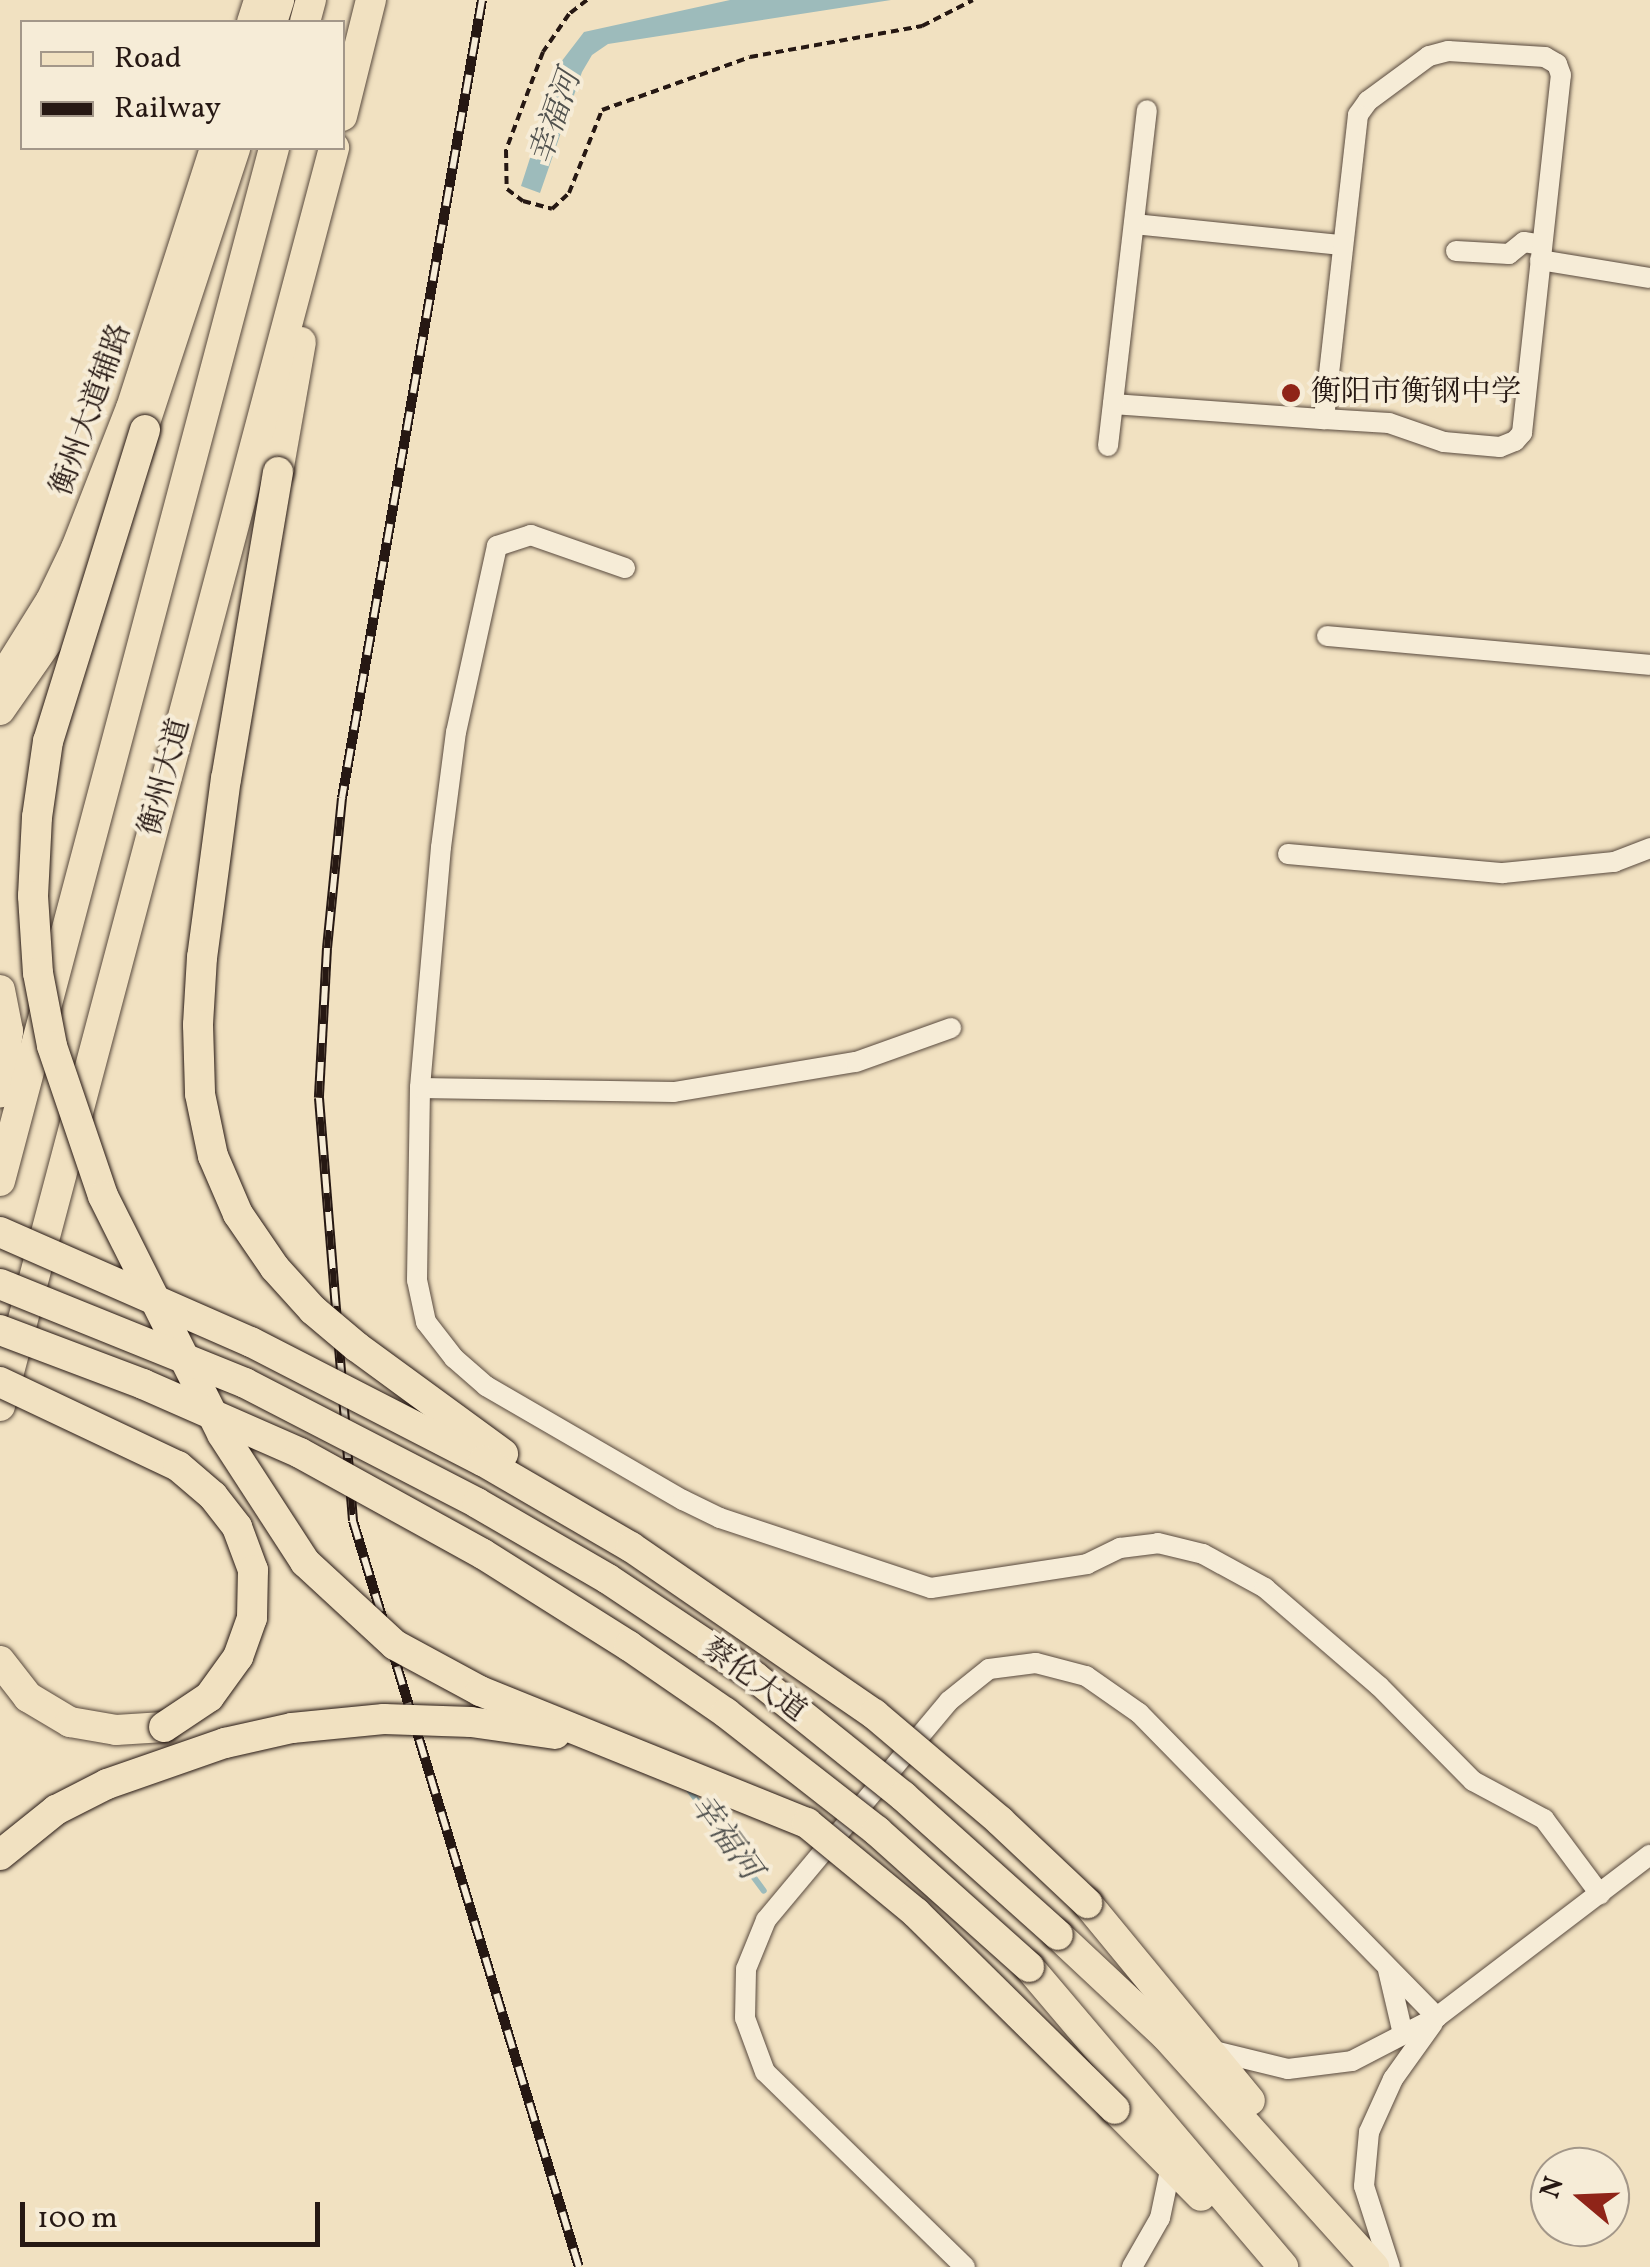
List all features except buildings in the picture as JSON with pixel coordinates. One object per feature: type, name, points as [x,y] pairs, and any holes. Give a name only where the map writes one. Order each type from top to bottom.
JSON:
[{"type":"highway","points":[[345,104],[371,0]]},
{"type":"highway","points":[[235,150],[64,681],[48,742],[37,817],[33,896],[38,973],[52,1046],[78,1131],[104,1196],[222,1434],[304,1562],[353,1610],[432,1668],[807,1823],[916,1913],[1272,2267]]},
{"type":"highway","name":"衡州大道","points":[[0,1181],[273,150]]},
{"type":"highway","name":"衡州大道","points":[[0,1406],[12,1323],[334,150]]},
{"type":"highway","points":[[335,150],[226,778],[202,957],[200,1094],[213,1156],[238,1214],[275,1268],[313,1310],[356,1347],[631,1548],[874,1714],[1000,1821],[1087,1903],[1213,2051],[1334,2217]]},
{"type":"highway","points":[[0,710],[56,628],[146,430]]},
{"type":"highway","points":[[0,990],[8,1031],[0,1092]]},
{"type":"highway","points":[[0,1232],[252,1342],[483,1462],[631,1548]]},
{"type":"highway","name":"蔡伦大道","points":[[0,1284],[244,1383],[477,1502],[608,1579],[755,1677],[903,1796],[1166,2036],[1334,2217],[1374,2267]]},
{"type":"highway","name":"蔡伦大道","points":[[12,1323],[300,1453],[482,1554],[629,1646],[726,1713],[877,1831],[1030,1967],[1284,2267]]},
{"type":"highway","points":[[0,1382],[178,1466],[213,1496],[237,1527],[253,1570],[248,1631],[238,1656],[209,1698],[164,1727],[116,1730],[70,1722],[28,1697],[0,1661]]},
{"type":"highway","points":[[0,1855],[56,1810],[107,1784],[210,1748],[292,1728],[384,1720],[471,1722],[625,1749]]},
{"type":"highway","points":[[1074,2018],[1171,2166]]},
{"type":"main road","name":"衡州大道辅路","points":[[0,680],[50,600],[75,548],[130,408],[213,150]]},
{"type":"street","points":[[1113,404],[1324,419],[1389,423],[1444,442],[1500,447],[1514,441],[1522,433],[1561,75],[1556,64],[1545,57],[1448,51],[1429,56],[1368,101],[1358,115],[1324,419]]},
{"type":"street","points":[[1108,446],[1147,110]]},
{"type":"street","points":[[1134,224],[1342,245]]},
{"type":"street","points":[[1456,250],[1509,254],[1522,269],[1541,258],[1650,278]]},
{"type":"street","points":[[625,568],[532,536],[497,546],[456,732],[441,847],[420,1088],[417,1280],[426,1322],[454,1358],[486,1386],[720,1518],[931,1588],[1087,1564],[1120,1548],[1158,1543],[1203,1554],[1265,1588],[1380,1686],[1473,1781],[1544,1819],[1600,1894]]},
{"type":"street","points":[[1327,636],[1650,666]]},
{"type":"street","points":[[1288,854],[1503,873],[1614,862],[1650,848]]},
{"type":"street","points":[[420,1088],[674,1092],[856,1062],[951,1028]]},
{"type":"street","points":[[965,2267],[764,2072],[745,2018],[746,1969],[766,1920],[949,1701],[989,1669],[1036,1664],[1086,1676],[1139,1713],[1437,2017]]},
{"type":"street","points":[[1166,2036],[1288,2069],[1352,2061],[1437,2017],[1650,1855]]},
{"type":"street","points":[[1388,1968],[1403,2034]]},
{"type":"street","points":[[1390,2267],[1364,2186],[1370,2132],[1393,2079],[1437,2017]]},
{"type":"street","points":[[1132,2267],[1160,2218],[1171,2166]]},
{"type":"path","points":[[587,0],[569,14],[543,52],[506,150],[507,188],[523,201],[552,208],[569,194],[602,110],[750,58],[922,26],[973,0]]},
{"type":"water","points":[[730,0],[891,0],[608,44],[592,55],[582,72],[540,193],[521,186],[561,62],[584,32]]},
{"type":"waterway","name":"幸福河","points":[[687,1787],[764,1891]]},
{"type":"railway","points":[[482,0],[342,798],[327,948],[319,1098],[353,1521],[579,2267]]},
{"type":"place","name":"衡阳市衡钢中学","points":[[1291,393]]}]
